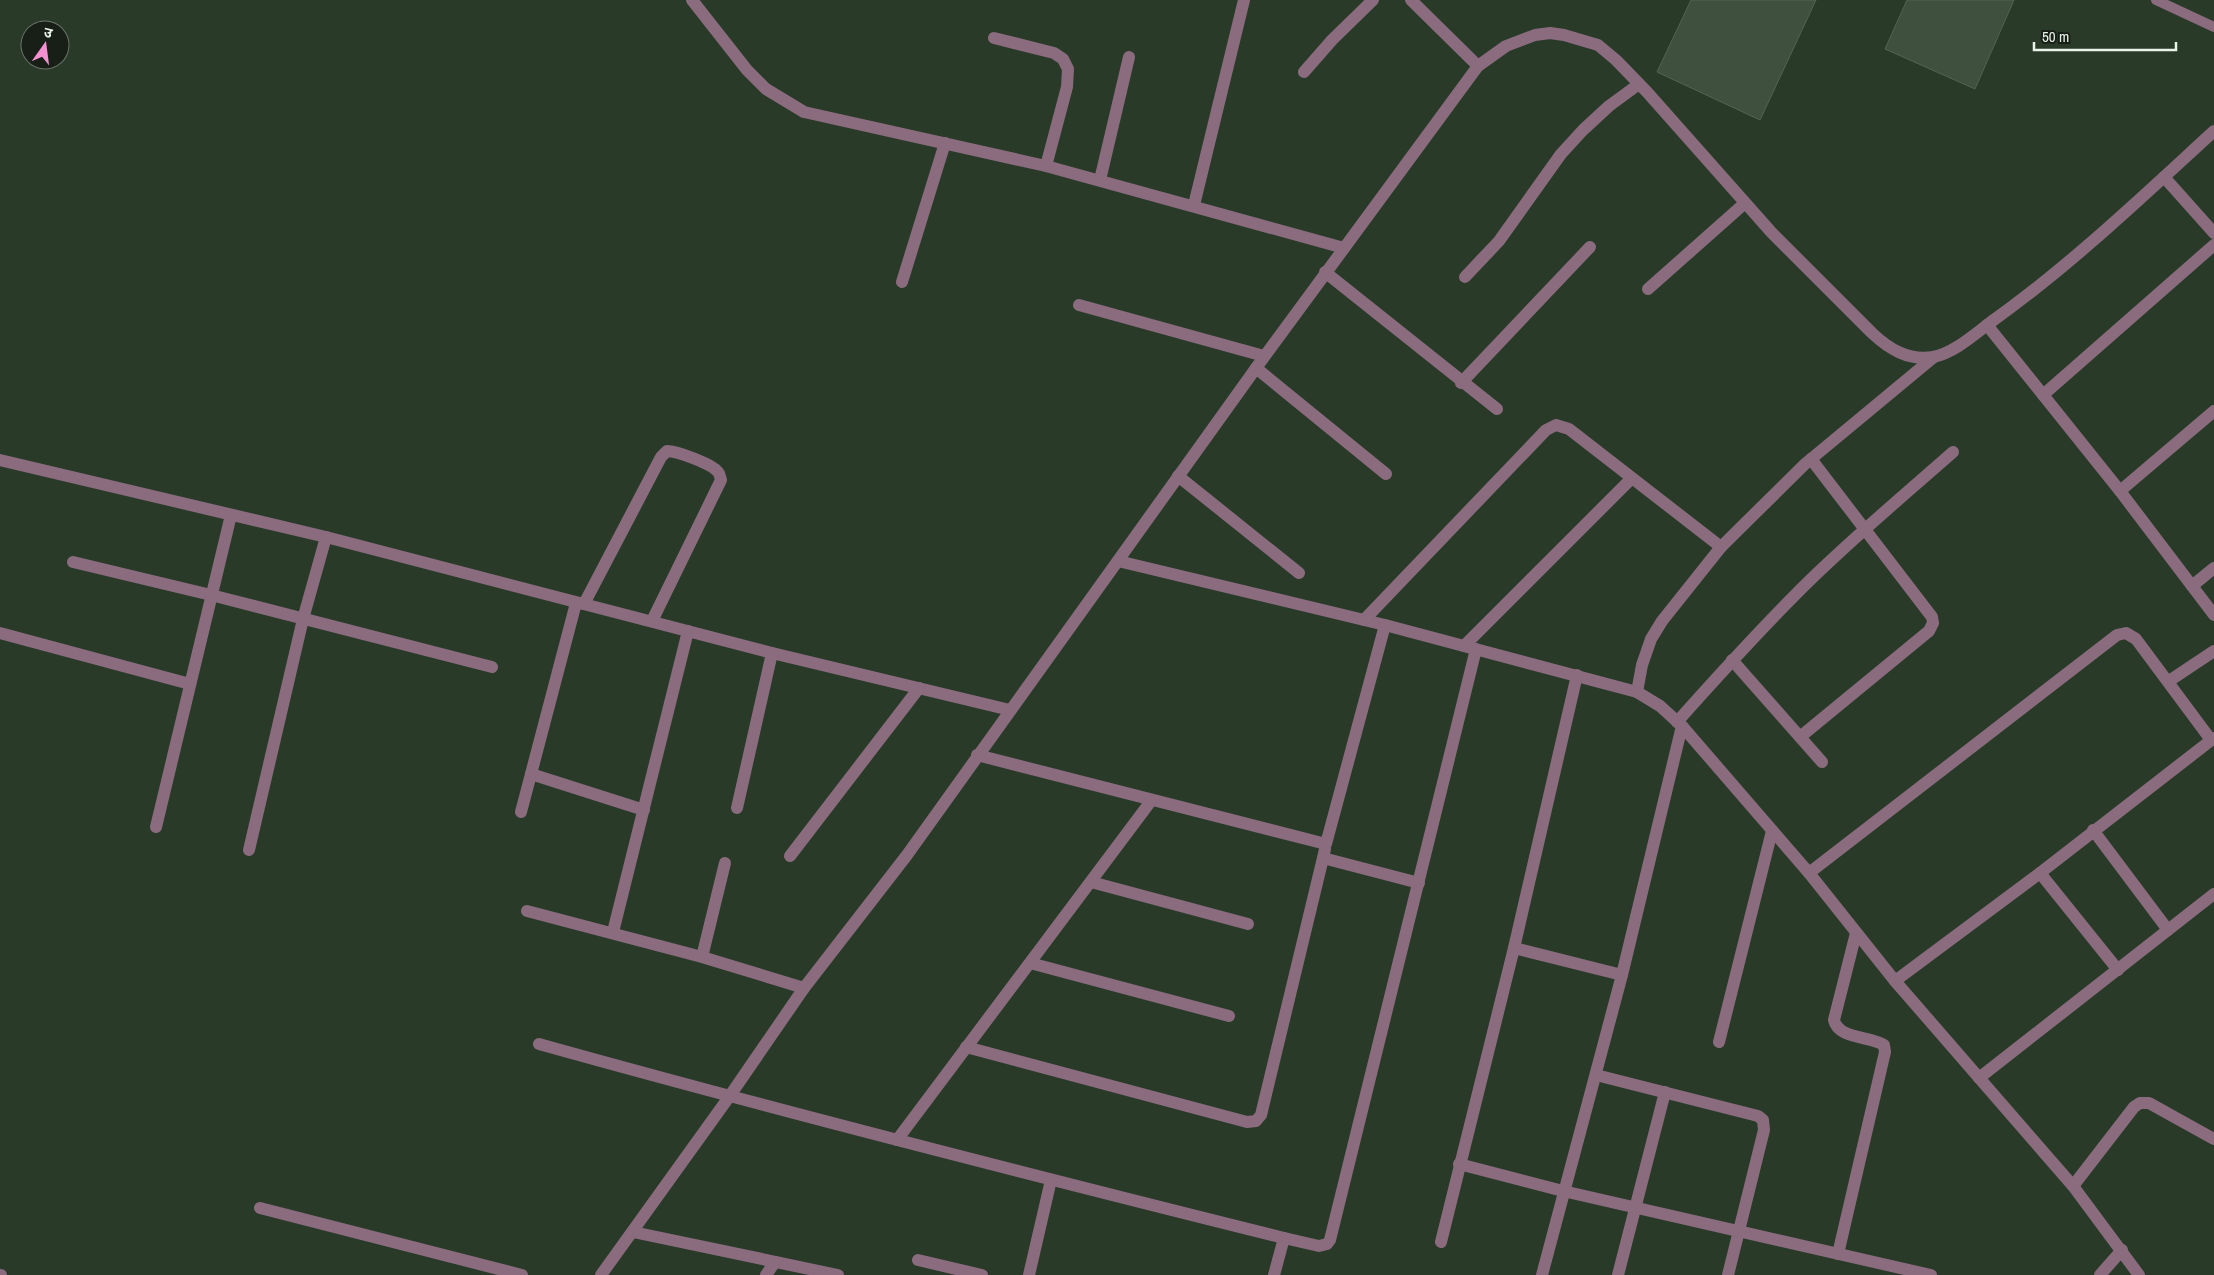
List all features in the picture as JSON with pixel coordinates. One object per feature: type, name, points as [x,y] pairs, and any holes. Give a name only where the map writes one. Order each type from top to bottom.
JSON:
[{"type":"street","points":[[692,0],[746,70],[766,89],[786,103],[804,112],[1046,166],[1344,248]]},
{"type":"street","points":[[1194,206],[1244,0]]},
{"type":"street","points":[[1304,72],[1332,40],[1373,0]]},
{"type":"street","points":[[1411,0],[1478,66]]},
{"type":"street","points":[[601,1275],[634,1232],[804,988],[906,855],[1325,272],[1478,66],[1492,54],[1518,40],[1535,35],[1557,34],[1580,38],[1598,46],[1616,60],[1639,84],[1772,233],[1888,348],[1908,356],[1934,357]]},
{"type":"street","points":[[994,38],[1054,53],[1063,59],[1068,69],[1067,87],[1046,166]]},
{"type":"street","points":[[1100,180],[1129,57]]},
{"type":"street","points":[[1465,277],[1499,241],[1561,154],[1609,106],[1639,84]]},
{"type":"street","points":[[1637,692],[1642,665],[1651,639],[1662,621],[1721,547],[1811,459],[1934,357],[1964,344],[2040,287],[2214,131]]},
{"type":"street","points":[[902,282],[945,143]]},
{"type":"street","points":[[2164,177],[2214,234]]},
{"type":"street","points":[[1648,289],[1745,203]]},
{"type":"street","points":[[2043,395],[2214,245]]},
{"type":"street","points":[[1461,382],[1590,247]]},
{"type":"street","points":[[1325,272],[1497,409]]},
{"type":"street","points":[[1079,304],[1264,356]]},
{"type":"street","points":[[1987,325],[2120,491],[2214,615]]},
{"type":"street","points":[[1256,368],[1386,474]]},
{"type":"street","points":[[2120,491],[2214,411]]},
{"type":"street","points":[[1364,620],[1546,430],[1556,426],[1569,429],[1721,547]]},
{"type":"street","points":[[521,812],[580,604],[661,456],[667,451],[675,451],[714,469],[719,473],[721,480],[652,622]]},
{"type":"street","points":[[1542,1275],[1622,975],[1679,724],[1732,660],[1802,588],[1865,529],[1953,452]]},
{"type":"street","points":[[1800,737],[1929,631],[1933,623],[1932,617],[1811,459]]},
{"type":"street","points":[[0,460],[326,537],[772,653],[1010,710]]},
{"type":"street","points":[[1178,476],[1299,573]]},
{"type":"street","points":[[539,1044],[729,1097],[1051,1180],[1284,1238],[1320,1246],[1327,1244],[1330,1240],[1419,883],[1470,648],[1631,479]]},
{"type":"street","points":[[156,827],[231,515]]},
{"type":"street","points":[[249,850],[303,618],[326,537]]},
{"type":"street","points":[[1118,561],[1364,620],[1577,675],[1637,692],[1660,706],[1679,724],[1772,831],[1895,981],[2073,1186],[2139,1275]]},
{"type":"street","points":[[73,562],[303,618],[492,668]]},
{"type":"street","points":[[2192,586],[2214,568]]},
{"type":"street","points":[[966,1047],[1247,1122],[1256,1121],[1261,1115],[1326,844],[1384,625]]},
{"type":"street","points":[[613,932],[688,631]]},
{"type":"street","points":[[0,633],[190,684]]},
{"type":"street","points":[[1808,873],[2117,635],[2126,633],[2136,639],[2212,739],[2040,873],[1895,981]]},
{"type":"street","points":[[2169,681],[2214,651]]},
{"type":"street","points":[[737,808],[772,653]]},
{"type":"street","points":[[1732,660],[1822,762]]},
{"type":"street","points":[[1441,1242],[1514,948],[1577,675]]},
{"type":"street","points":[[790,856],[919,688]]},
{"type":"street","points":[[977,755],[1151,801],[1326,844]]},
{"type":"street","points":[[531,774],[644,810]]},
{"type":"street","points":[[897,1140],[1151,801]]},
{"type":"street","points":[[2093,830],[2168,930]]},
{"type":"street","points":[[1719,1042],[1772,831]]},
{"type":"street","points":[[1323,858],[1419,883]]},
{"type":"street","points":[[702,957],[725,863]]},
{"type":"street","points":[[2040,873],[2118,970]]},
{"type":"street","points":[[1091,882],[1248,924]]},
{"type":"street","points":[[1980,1078],[2214,894]]},
{"type":"street","points":[[528,911],[613,932],[804,988]]},
{"type":"street","points":[[1838,1254],[1885,1052],[1884,1045],[1878,1041],[1841,1032],[1835,1027],[1834,1020],[1856,934]]},
{"type":"street","points":[[1514,948],[1622,975]]},
{"type":"street","points":[[1030,963],[1229,1016]]},
{"type":"street","points":[[1596,1075],[1758,1116],[1763,1120],[1764,1130],[1728,1275]]},
{"type":"street","points":[[1618,1275],[1665,1092]]},
{"type":"street","points":[[2073,1186],[2134,1107],[2140,1103],[2149,1103],[2214,1139]]},
{"type":"street","points":[[1459,1164],[1563,1191],[1931,1275]]},
{"type":"street","points":[[1029,1275],[1051,1180]]},
{"type":"street","points":[[260,1208],[522,1275]]},
{"type":"street","points":[[634,1232],[838,1275]]},
{"type":"street","points":[[1274,1275],[1284,1238]]},
{"type":"street","points":[[2100,1275],[2122,1250]]},
{"type":"street","points":[[918,1260],[982,1275]]},
{"type":"street","points":[[766,1275],[776,1262]]},
{"type":"lane","points":[[2156,0],[2214,27]]},
{"type":"building","points":[[1691,0],[1816,0],[1760,120],[1657,72]]},
{"type":"building","points":[[1907,0],[2014,0],[1975,89],[1885,49]]}]
